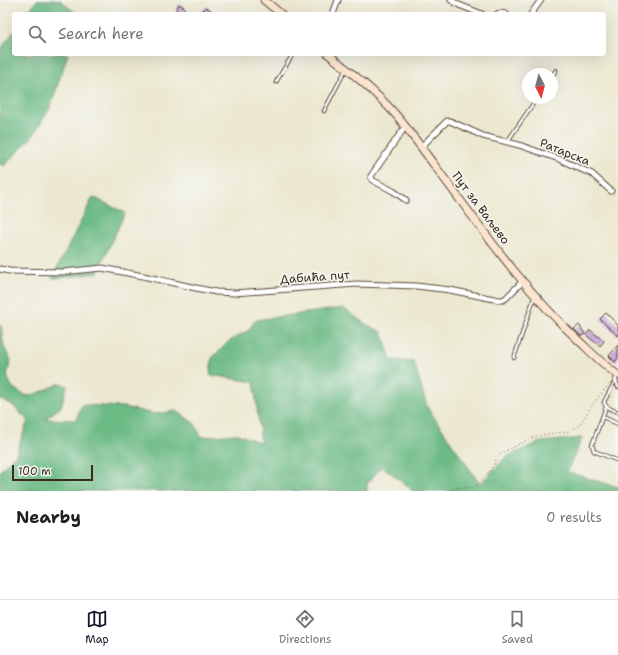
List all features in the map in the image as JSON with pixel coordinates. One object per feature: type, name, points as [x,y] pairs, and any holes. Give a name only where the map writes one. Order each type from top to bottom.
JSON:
[{"type":"main road","points":[[264,0],[279,12]]},
{"type":"main road","name":"Пут за Ваљево","points":[[331,56],[375,93],[395,115],[535,296],[563,327],[617,376]]},
{"type":"street","points":[[334,12],[338,0]]},
{"type":"street","points":[[451,0],[477,12]]},
{"type":"street","points":[[459,5],[463,0]]},
{"type":"street","points":[[532,12],[541,0]]},
{"type":"street","name":"Ратарска","points":[[421,147],[447,121],[454,122],[483,136],[519,145],[572,165],[592,174],[611,190]]},
{"type":"street","points":[[405,127],[371,178],[406,200]]},
{"type":"street","name":"Дабића пут","points":[[0,269],[9,271],[63,272],[102,268],[216,292],[234,293],[357,284],[416,286],[450,290],[501,300],[506,298],[523,281]]},
{"type":"lane","points":[[276,82],[292,56]]},
{"type":"lane","points":[[324,111],[346,68]]},
{"type":"lane","points":[[507,142],[533,104]]},
{"type":"lane","points":[[514,358],[535,296]]},
{"type":"lane","points":[[617,376],[618,387]]},
{"type":"lane","points":[[617,376],[604,402],[606,407],[592,445],[594,451],[618,460]]},
{"type":"lane","points":[[606,407],[618,412]]},
{"type":"lane","points":[[602,417],[618,424]]},
{"type":"path","points":[[450,491],[460,487],[473,488],[478,485],[490,471],[499,456],[507,450],[536,436],[566,432],[580,425],[590,408],[609,383]]},
{"type":"green space","points":[[37,0],[60,0],[75,12],[28,12]]},
{"type":"green space","points":[[12,34],[12,56],[67,56],[50,108],[32,137],[4,166],[0,164],[0,53]]},
{"type":"green space","points":[[93,197],[125,213],[97,273],[52,278]]},
{"type":"green space","points":[[343,308],[367,325],[382,332],[391,360],[414,362],[427,407],[480,484],[506,457],[540,442],[582,438],[567,472],[618,487],[618,491],[412,491],[382,466],[367,484],[367,491],[0,491],[0,471],[16,454],[28,420],[11,404],[0,399],[0,324],[4,346],[11,360],[7,376],[12,387],[28,396],[61,383],[67,386],[61,407],[45,419],[76,420],[82,405],[124,407],[154,414],[177,411],[195,424],[201,437],[238,434],[261,443],[254,382],[210,375],[212,358],[228,342],[249,330],[255,320]]},
{"type":"building","points":[[179,4],[185,8],[182,12],[176,10]]},
{"type":"building","points":[[205,7],[211,10],[210,12],[202,12]]},
{"type":"building","points":[[606,313],[618,325],[618,336],[600,319]]},
{"type":"building","points":[[579,325],[585,334],[581,336],[574,329]]},
{"type":"building","points":[[590,330],[604,341],[600,346],[586,335]]},
{"type":"building","points":[[618,345],[618,358],[615,362],[609,356]]}]
